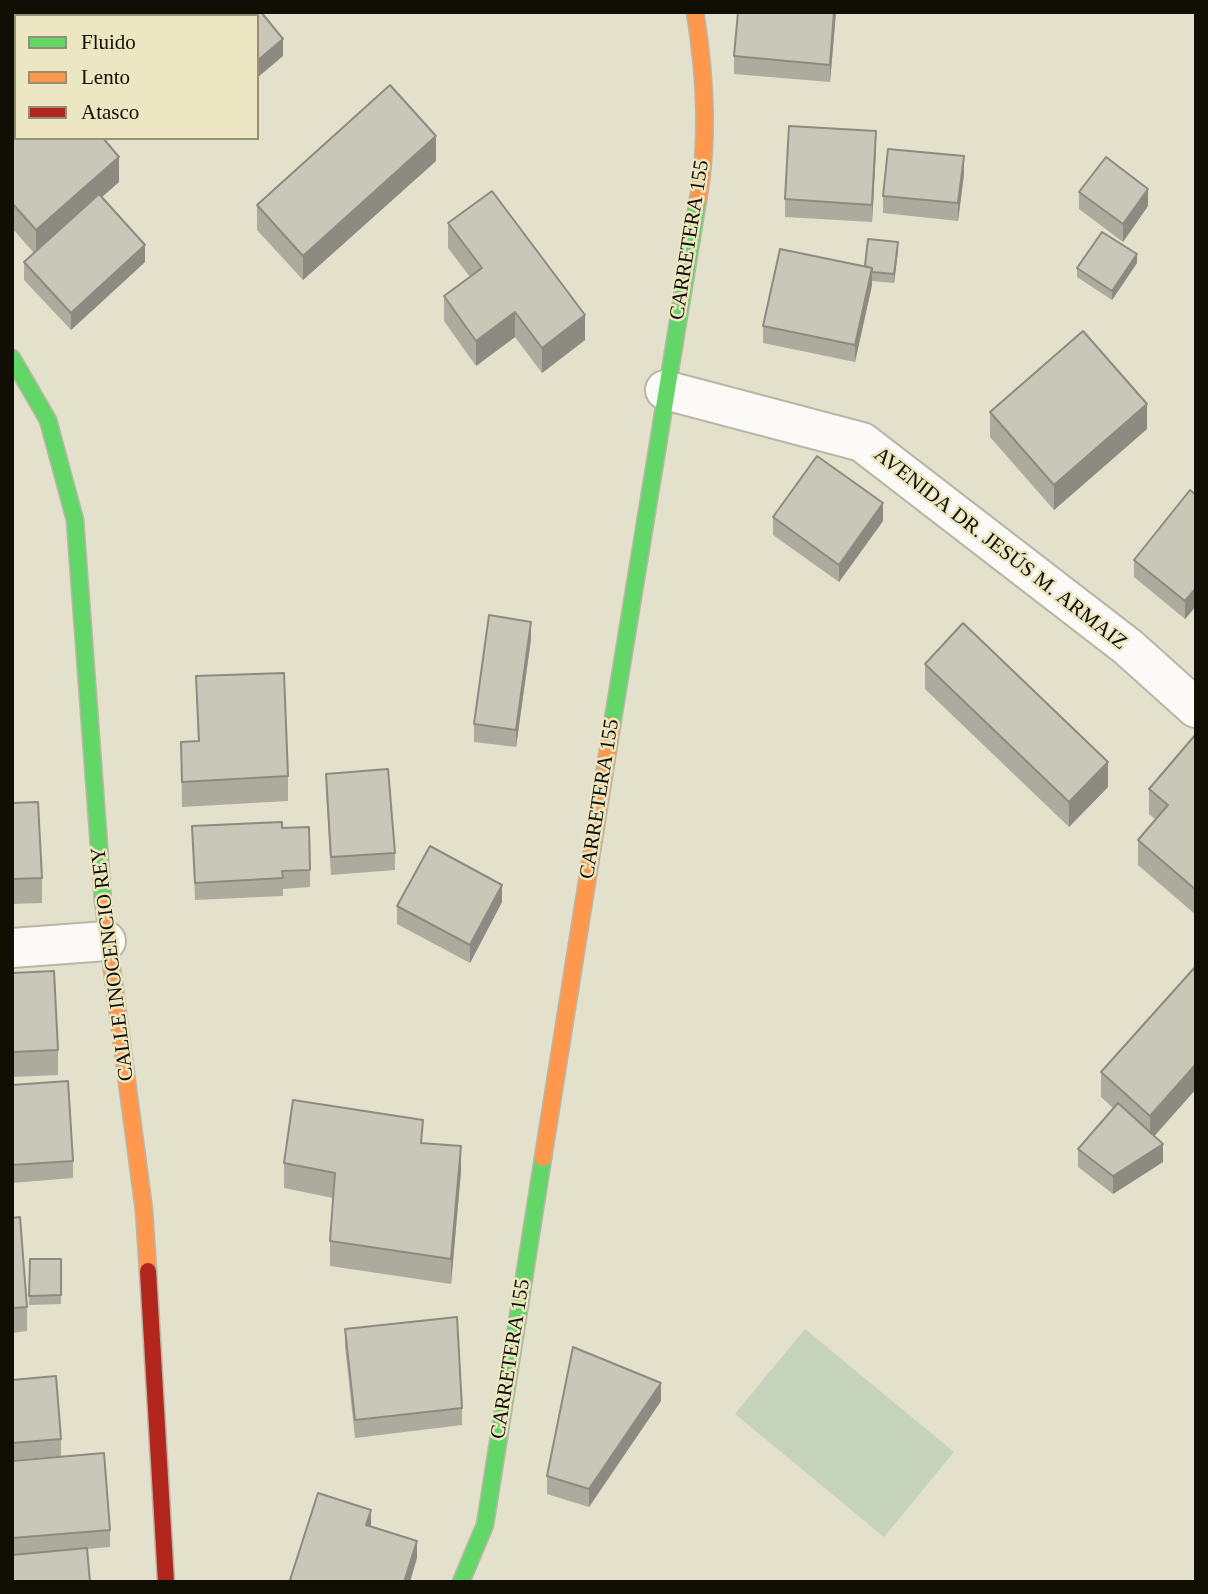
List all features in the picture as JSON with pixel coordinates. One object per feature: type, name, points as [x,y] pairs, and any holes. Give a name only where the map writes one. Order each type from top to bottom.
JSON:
[{"type":"street","name":"CARRETERA 155","points":[[461,1582],[485,1525],[665,390],[705,161],[695,12]]},
{"type":"street","name":"CALLE INOCENCIO REY","points":[[12,358],[48,420],[75,520],[106,941],[144,1210],[166,1582]]},
{"type":"street","name":"AVENIDA DR. JESÚS M. ARMAIZ","points":[[665,390],[862,442],[1128,647],[1196,708]]},
{"type":"street","points":[[12,948],[106,941]]},
{"type":"green space","points":[[805,1329],[954,1452],[884,1537],[735,1414]]},
{"type":"building","points":[[261,12],[283,39],[259,59],[259,14],[183,14]]},
{"type":"building","points":[[738,12],[834,12],[830,65],[734,56]]},
{"type":"building","points":[[390,85],[436,136],[303,256],[257,205]]},
{"type":"building","points":[[14,112],[14,140],[105,140],[119,157],[36,230],[12,203]]},
{"type":"building","points":[[789,126],[876,131],[872,205],[785,199]]},
{"type":"building","points":[[888,149],[964,156],[958,203],[883,196]]},
{"type":"building","points":[[1106,157],[1148,189],[1123,224],[1079,192]]},
{"type":"building","points":[[492,191],[585,315],[542,348],[515,312],[476,341],[444,296],[482,268],[448,223]]},
{"type":"building","points":[[99,194],[145,245],[71,313],[24,262]]},
{"type":"building","points":[[1102,232],[1137,254],[1112,291],[1077,268]]},
{"type":"building","points":[[868,239],[898,242],[894,274],[872,272],[872,268],[865,266]]},
{"type":"building","points":[[780,249],[872,268],[855,345],[763,326]]},
{"type":"building","points":[[1083,331],[1147,404],[1054,485],[990,412]]},
{"type":"building","points":[[817,456],[883,503],[839,565],[773,517]]},
{"type":"building","points":[[1190,490],[1196,495],[1196,588],[1185,601],[1134,560]]},
{"type":"building","points":[[489,615],[531,622],[516,730],[474,724]]},
{"type":"building","points":[[963,623],[1108,762],[1069,802],[925,664]]},
{"type":"building","points":[[284,673],[288,776],[182,782],[181,742],[199,741],[196,676]]},
{"type":"building","points":[[1196,734],[1196,890],[1138,840],[1168,805],[1149,789]]},
{"type":"building","points":[[388,769],[395,853],[331,857],[326,774]]},
{"type":"building","points":[[38,802],[42,878],[12,879],[12,803]]},
{"type":"building","points":[[282,822],[282,828],[309,827],[310,870],[282,871],[283,878],[195,883],[192,826]]},
{"type":"building","points":[[430,846],[502,885],[470,945],[397,906]]},
{"type":"building","points":[[1196,966],[1196,1064],[1150,1116],[1101,1072]]},
{"type":"building","points":[[54,971],[58,1050],[12,1052],[12,973]]},
{"type":"building","points":[[68,1081],[73,1161],[12,1165],[12,1085]]},
{"type":"building","points":[[293,1100],[423,1120],[421,1143],[461,1146],[451,1259],[330,1241],[335,1173],[284,1163]]},
{"type":"building","points":[[1118,1103],[1163,1144],[1113,1176],[1078,1149]]},
{"type":"building","points":[[20,1217],[27,1307],[12,1308],[12,1218]]},
{"type":"building","points":[[30,1259],[61,1259],[61,1295],[29,1296]]},
{"type":"building","points":[[457,1317],[462,1408],[355,1420],[345,1329]]},
{"type":"building","points":[[573,1347],[661,1383],[589,1489],[547,1476]]},
{"type":"building","points":[[56,1376],[61,1439],[12,1443],[12,1380]]},
{"type":"building","points":[[104,1453],[110,1530],[12,1538],[12,1461]]},
{"type":"building","points":[[318,1493],[371,1510],[366,1525],[417,1541],[404,1582],[290,1580]]},
{"type":"building","points":[[87,1548],[90,1582],[12,1582],[12,1555]]},
{"type":"traffic: fast","points":[[612,725],[698,200]]},
{"type":"traffic: fast","points":[[12,358],[48,420],[75,520],[103,901]]},
{"type":"traffic: fast","points":[[461,1582],[485,1525],[543,1158]]},
{"type":"traffic: slow","points":[[695,12],[705,130],[698,200]]},
{"type":"traffic: slow","points":[[543,1158],[612,725]]},
{"type":"traffic: slow","points":[[103,901],[144,1210],[148,1271]]},
{"type":"traffic: jam","points":[[148,1271],[166,1582]]}]
